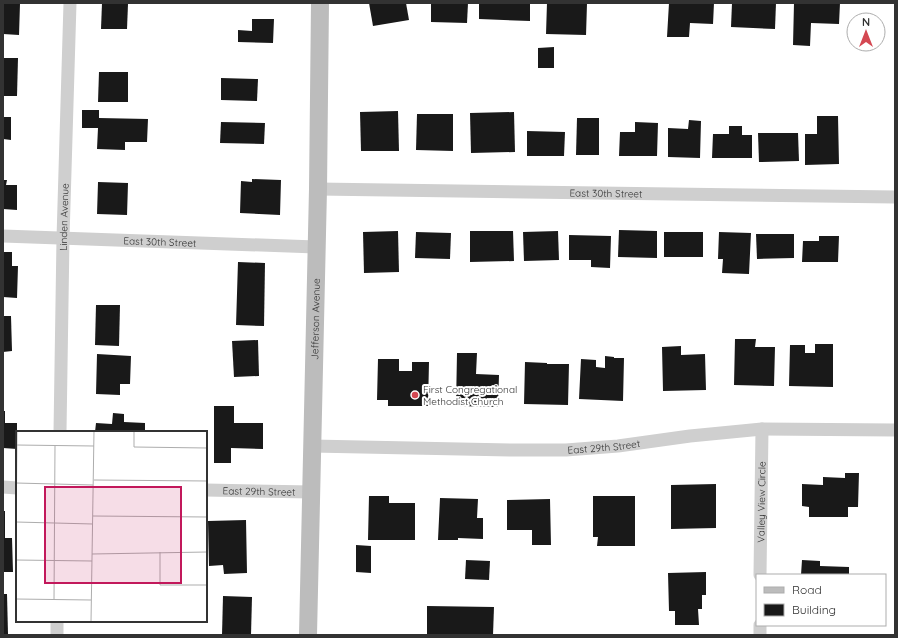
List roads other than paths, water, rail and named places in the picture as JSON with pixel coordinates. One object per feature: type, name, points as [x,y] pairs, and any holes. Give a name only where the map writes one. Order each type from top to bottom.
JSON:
[{"type":"main road","name":"Jefferson Avenue","points":[[308,635],[318,189],[320,3]]},
{"type":"street","name":"Linden Avenue","points":[[60,431],[63,238],[70,3]]},
{"type":"street","name":"East 30th Street","points":[[318,189],[895,197]]},
{"type":"street","name":"East 30th Street","points":[[3,236],[316,247]]},
{"type":"street","name":"East 29th Street","points":[[312,446],[566,450],[618,446],[762,428],[895,430]]},
{"type":"street","name":"Valley View Circle","points":[[760,574],[762,428]]},
{"type":"street","points":[[3,487],[16,488]]},
{"type":"street","name":"East 29th Street","points":[[207,490],[312,492]]},
{"type":"street","points":[[57,622],[57,635]]},
{"type":"place","name":"First Congregational Methodist Church","points":[[415,395]]}]
